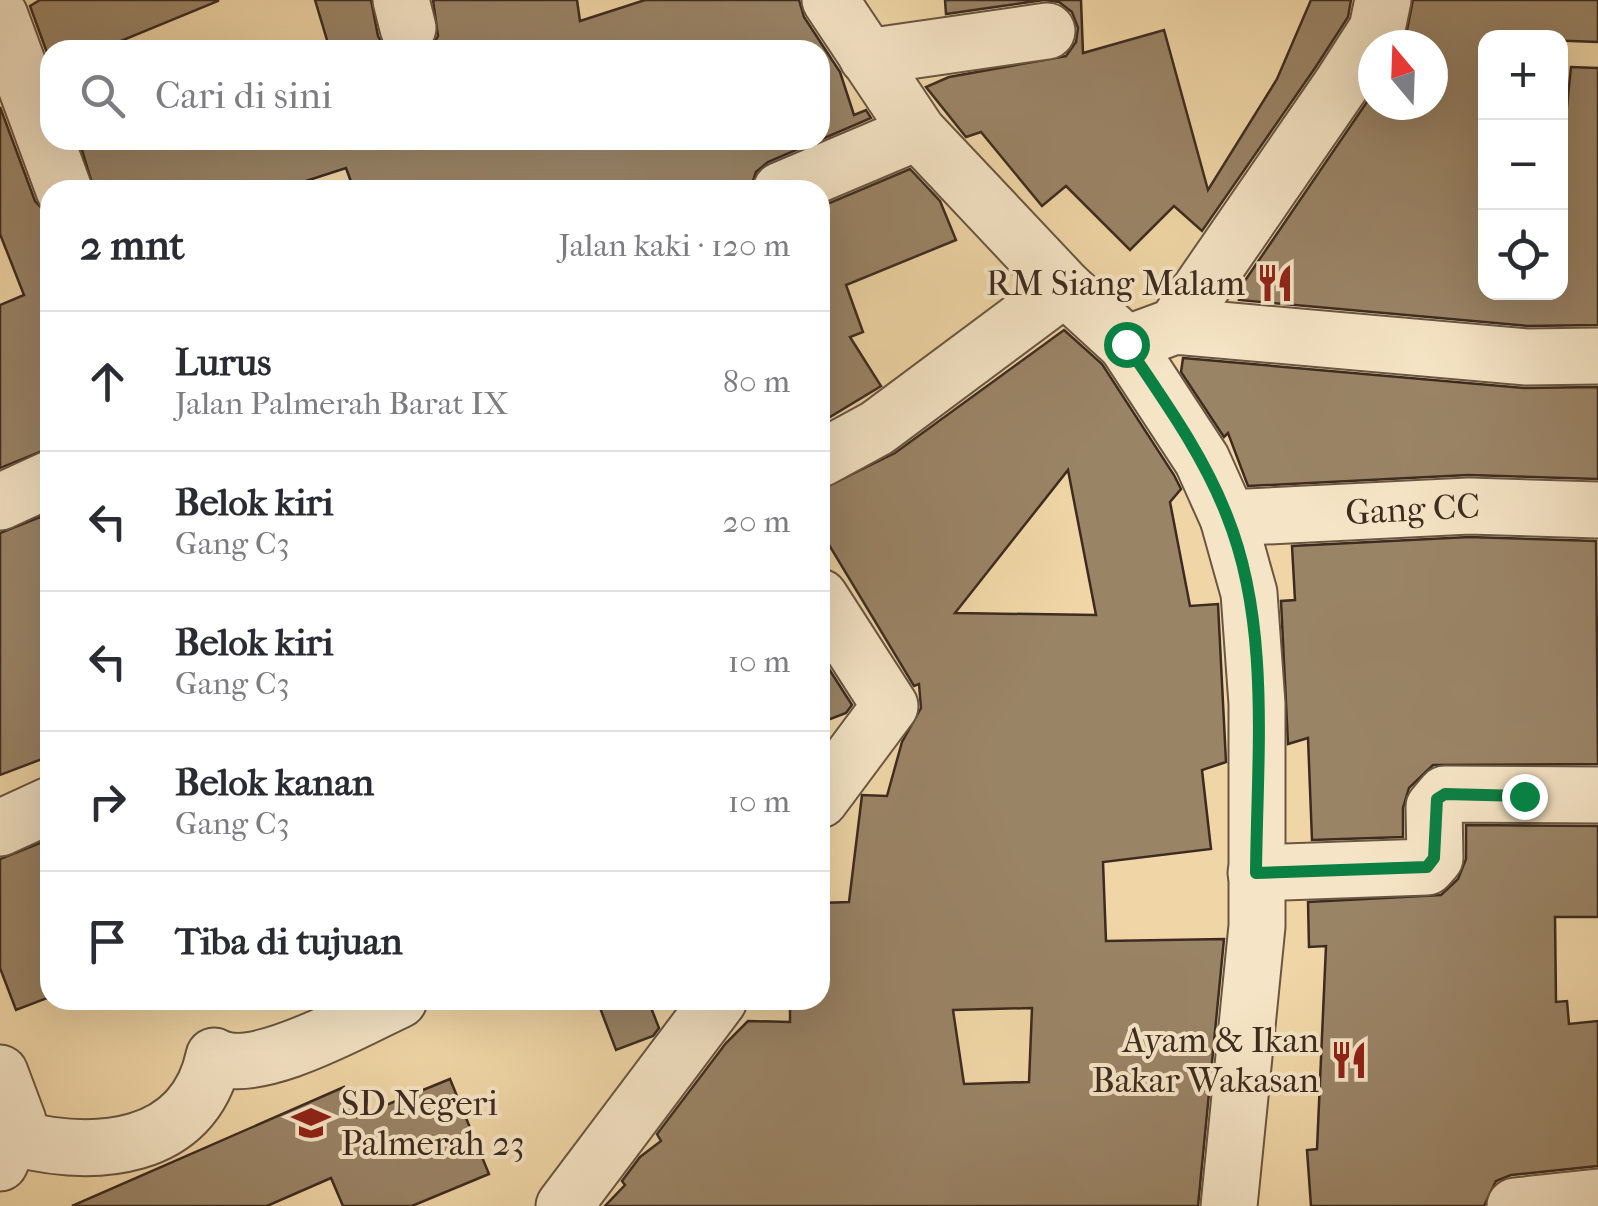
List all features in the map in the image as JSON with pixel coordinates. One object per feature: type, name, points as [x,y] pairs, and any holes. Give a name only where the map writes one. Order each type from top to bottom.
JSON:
[{"type":"street","points":[[830,0],[918,132],[1065,288],[1151,335],[1528,358],[1598,356]]},
{"type":"street","points":[[1151,335],[1350,71],[1377,29],[1384,0]]},
{"type":"street","points":[[0,16],[40,125]]},
{"type":"street","points":[[867,56],[1047,31]]},
{"type":"street","points":[[805,180],[918,132]]},
{"type":"street","points":[[49,150],[60,180]]},
{"type":"street","points":[[830,454],[877,428],[1065,288]]},
{"type":"street","points":[[1151,335],[1228,518],[1249,593],[1257,704],[1257,926],[1229,1206]]},
{"type":"street","points":[[0,502],[40,484]]},
{"type":"street","name":"Gang CC","points":[[1228,518],[1469,506],[1598,510]]},
{"type":"street","points":[[830,613],[890,706],[830,787]]},
{"type":"street","points":[[1256,873],[1427,867],[1434,858],[1434,808],[1445,794],[1598,795]]},
{"type":"street","points":[[0,828],[40,810]]},
{"type":"street","points":[[0,1073],[17,1113],[7,1150],[73,1149],[138,1141],[167,1129],[202,1096],[214,1056],[226,1063],[263,1058],[375,1010]]},
{"type":"street","points":[[564,1206],[711,1010]]},
{"type":"street","points":[[1515,1206],[1598,1197]]},
{"type":"building","points":[[40,0],[218,0],[123,40],[42,40],[30,6]]},
{"type":"building","points":[[315,0],[371,0],[380,40],[327,40]]},
{"type":"building","points":[[433,0],[577,0],[580,21],[645,0],[799,0],[804,17],[819,40],[436,40]]},
{"type":"building","points":[[945,0],[1044,0],[946,14]]},
{"type":"building","points":[[1044,0],[1081,0],[1083,53],[1164,30],[1208,190],[1277,79],[1311,0],[1351,0],[1348,17],[1202,231],[1174,206],[1130,250],[1066,186],[1042,206],[981,132],[966,137],[926,87],[949,77],[1066,56],[1076,42],[1078,28],[1072,12],[1059,2]]},
{"type":"building","points":[[1413,0],[1598,0],[1598,42],[1568,41],[1568,30],[1478,30],[1478,300],[1568,300],[1571,67],[1598,68],[1598,325],[1528,326],[1239,300],[1242,285],[1358,115],[1358,120],[1448,120],[1448,30],[1407,30]]},
{"type":"building","points":[[830,57],[840,72],[854,115],[866,110],[871,118],[830,136]]},
{"type":"building","points":[[0,107],[40,206],[40,452],[0,468],[0,305],[24,295],[0,234]]},
{"type":"building","points":[[82,150],[796,150],[768,162],[753,180],[350,180],[346,168],[309,180],[91,180]]},
{"type":"building","points":[[910,169],[940,201],[956,240],[846,285],[863,332],[850,337],[881,386],[830,417],[830,203]]},
{"type":"building","points":[[1064,330],[1102,364],[1174,475],[1181,489],[1170,502],[1190,606],[1218,604],[1226,762],[1202,770],[1211,849],[1103,862],[1106,941],[1224,939],[1198,1206],[605,1206],[625,1185],[622,1181],[640,1157],[661,1141],[657,1134],[726,1043],[748,1021],[790,1022],[790,1010],[830,1010],[830,903],[849,902],[862,795],[887,796],[902,742],[921,708],[919,684],[914,686],[830,547],[830,485],[895,453]],"holes":[[[1068,470],[1096,615],[955,613]],[[1032,1008],[1029,1082],[964,1084],[953,1010]]]},
{"type":"building","points":[[1183,358],[1524,388],[1598,387],[1598,479],[1468,475],[1248,486],[1228,433],[1224,437],[1181,372]]},
{"type":"building","points":[[40,517],[40,760],[0,775],[0,533]]},
{"type":"building","points":[[1469,537],[1596,541],[1598,764],[1433,765],[1409,788],[1403,808],[1403,837],[1312,840],[1308,738],[1288,744],[1281,601],[1295,600],[1292,546]]},
{"type":"building","points":[[830,671],[852,705],[846,713],[830,719]]},
{"type":"building","points":[[1466,825],[1598,826],[1598,917],[1555,917],[1556,1002],[1567,1001],[1569,1024],[1598,1021],[1598,1166],[1511,1175],[1496,1181],[1484,1206],[1311,1206],[1307,1150],[1317,1149],[1326,946],[1309,947],[1308,902],[1441,895],[1458,879],[1466,859]]},
{"type":"building","points":[[40,843],[40,1001],[16,1010],[0,968],[0,859]]},
{"type":"building","points":[[601,1010],[652,1010],[659,1028],[653,1036],[616,1050]]},
{"type":"building","points":[[450,1079],[489,1174],[412,1206],[343,1206],[331,1178],[267,1206],[72,1206],[344,1087],[357,1117]]},
{"type":"place","name":"RM Siang Malam","points":[[1275,283]]},
{"type":"place","name":"Ayam & Ikan Bakar Wakasan","points":[[1349,1060]]},
{"type":"place","name":"SD Negeri Palmerah 23","points":[[311,1123]]},
{"type":"route","points":[[1126,344],[1202,460],[1228,518],[1249,593],[1257,704],[1256,873],[1427,867],[1434,858],[1437,799],[1445,794],[1524,796]]}]
